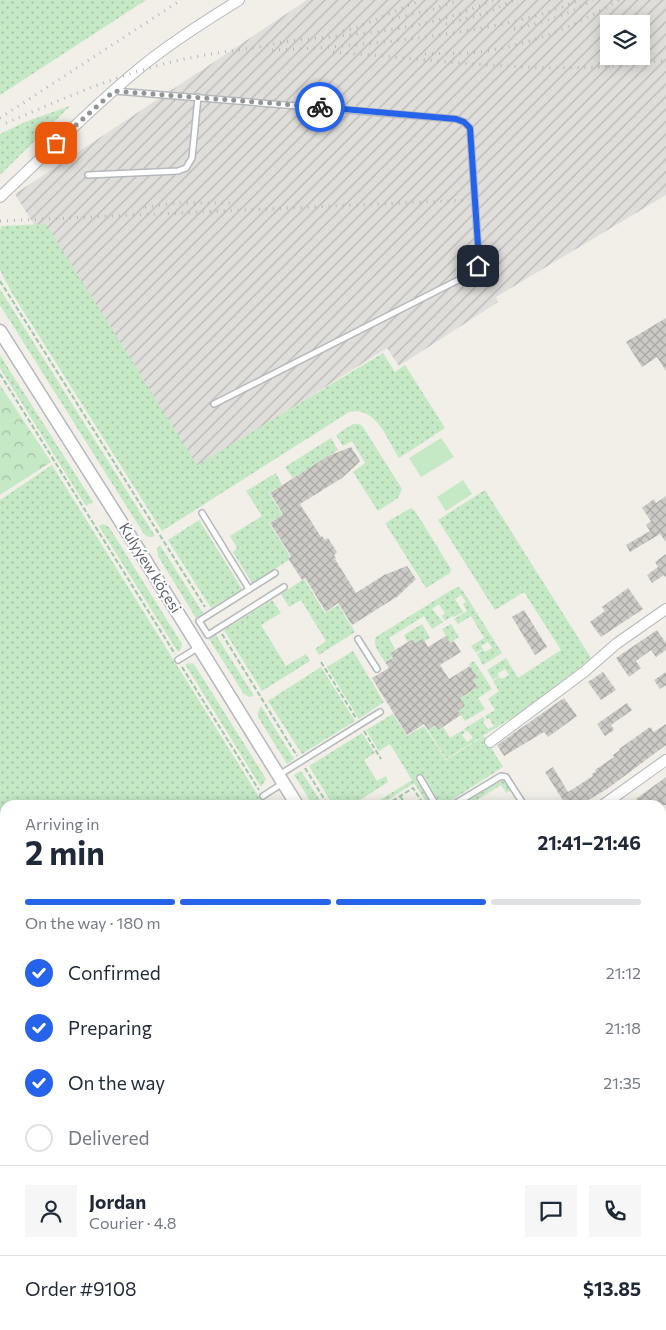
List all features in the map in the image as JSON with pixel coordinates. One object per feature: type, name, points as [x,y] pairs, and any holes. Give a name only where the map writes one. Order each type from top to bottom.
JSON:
[{"type":"street","points":[[0,197],[56,143],[143,66],[239,0]]},
{"type":"street","name":"Kulyýew köçesi","points":[[0,331],[294,800]]},
{"type":"street","points":[[490,742],[584,672],[616,644],[665,613]]},
{"type":"street","points":[[610,800],[666,760]]},
{"type":"lane","points":[[114,91],[456,119],[464,122],[470,128],[479,260],[474,272],[214,404]]},
{"type":"lane","points":[[88,175],[178,171],[186,168],[192,158],[198,97]]},
{"type":"lane","points":[[202,513],[249,589]]},
{"type":"lane","points":[[275,573],[199,620],[204,628],[208,634],[284,587]]},
{"type":"lane","points":[[192,635],[204,628]]},
{"type":"lane","points":[[358,639],[377,669]]},
{"type":"lane","points":[[178,660],[199,647]]},
{"type":"lane","points":[[263,796],[281,779],[380,712]]},
{"type":"lane","points":[[461,800],[501,776],[506,777],[521,800]]},
{"type":"lane","points":[[420,778],[433,800]]},
{"type":"path","points":[[0,281],[207,611]]},
{"type":"path","points":[[0,374],[263,796]]},
{"type":"path","points":[[220,632],[298,757]]},
{"type":"path","points":[[321,662],[357,720]]},
{"type":"path","points":[[364,732],[381,759]]},
{"type":"path","points":[[305,768],[325,800]]},
{"type":"path","points":[[394,800],[413,788],[421,800]]},
{"type":"path","points":[[400,796],[403,800]]},
{"type":"shaded area","points":[[307,0],[666,0],[666,195],[496,297],[498,302],[399,366],[387,348],[187,474],[15,194]]},
{"type":"green space","points":[[0,0],[146,0],[0,95]]},
{"type":"green space","points":[[70,106],[0,175],[0,134],[25,122]]},
{"type":"green space","points":[[46,224],[197,465],[383,353],[395,372],[405,365],[445,428],[399,458],[374,419],[358,411],[349,412],[162,531],[12,293],[0,270],[1,226]]},
{"type":"green space","points":[[0,289],[155,536],[149,537],[144,534],[0,305]]},
{"type":"green space","points":[[0,355],[93,502],[86,506],[0,368]]},
{"type":"green space","points":[[0,385],[51,462],[0,495]]},
{"type":"green space","points":[[353,424],[359,424],[363,427],[402,489],[398,498],[378,511],[353,472],[365,463],[352,441],[343,446],[336,435]]},
{"type":"green space","points":[[331,438],[338,450],[293,478],[285,467]]},
{"type":"green space","points":[[441,438],[454,457],[421,477],[409,458]]},
{"type":"green space","points":[[52,465],[261,800],[0,800],[0,500]]},
{"type":"green space","points":[[276,473],[282,485],[269,493],[282,514],[269,523],[290,556],[287,557],[289,560],[252,583],[233,552],[237,548],[230,536],[262,516],[246,491]]},
{"type":"green space","points":[[463,480],[472,494],[446,511],[437,497]]},
{"type":"green space","points":[[485,490],[591,658],[534,704],[446,759],[428,730],[435,725],[438,730],[443,727],[450,738],[463,730],[465,733],[462,735],[467,742],[473,738],[464,729],[483,717],[485,720],[483,722],[488,729],[494,726],[489,718],[487,719],[485,716],[495,710],[488,699],[499,691],[493,681],[509,675],[505,669],[498,673],[499,676],[493,680],[487,670],[506,658],[518,678],[561,650],[524,592],[495,610],[438,520]]},
{"type":"green space","points":[[411,508],[415,511],[451,569],[450,573],[426,588],[385,523]]},
{"type":"green space","points":[[199,520],[242,589],[211,608],[168,540]]},
{"type":"green space","points":[[103,524],[109,527],[182,644],[178,652],[99,526]]},
{"type":"green space","points":[[160,545],[203,613],[196,618],[158,556],[157,549]]},
{"type":"green space","points":[[304,579],[325,613],[338,605],[355,632],[319,655],[315,649],[326,641],[301,600],[289,607],[281,594]]},
{"type":"green space","points":[[459,587],[502,653],[483,665],[477,654],[492,648],[488,642],[481,646],[483,649],[476,653],[471,646],[484,638],[471,616],[458,624],[454,619],[467,611],[463,604],[466,602],[461,595],[455,599],[463,612],[445,621],[442,616],[445,613],[439,604],[432,609],[443,622],[432,629],[424,616],[389,638],[395,649],[390,653],[393,657],[385,662],[376,647],[376,637]]},
{"type":"green space","points":[[272,600],[281,613],[261,625],[286,666],[306,654],[310,661],[262,691],[224,630]]},
{"type":"green space","points":[[422,624],[430,638],[425,641],[423,638],[416,643],[413,638],[408,642],[404,635]]},
{"type":"green space","points":[[451,624],[459,637],[450,643],[442,629]]},
{"type":"green space","points":[[216,635],[254,696],[249,697],[244,694],[209,639]]},
{"type":"green space","points":[[353,651],[384,702],[359,719],[327,667]]},
{"type":"green space","points":[[474,661],[492,689],[478,698],[485,709],[465,721],[458,711],[465,706],[460,698],[477,687],[473,680],[477,677],[469,664]]},
{"type":"green space","points":[[185,664],[194,664],[266,779],[261,787]]},
{"type":"green space","points":[[321,667],[355,721],[302,754],[268,701]]},
{"type":"green space","points":[[261,706],[294,759],[287,764],[258,717]]},
{"type":"green space","points":[[393,714],[407,736],[424,726],[446,760],[484,736],[503,767],[452,800],[438,800],[423,775],[416,779],[429,800],[425,800],[414,783],[388,800],[380,800],[412,780],[390,744],[379,751],[366,730]]},
{"type":"green space","points":[[362,733],[375,753],[364,760],[377,781],[386,776],[388,782],[360,800],[330,800],[309,766]]},
{"type":"green space","points":[[301,771],[320,800],[310,800],[294,775]]},
{"type":"green space","points":[[503,779],[512,790],[506,793],[501,785],[477,800],[469,800]]},
{"type":"building","points":[[666,318],[666,371],[657,357],[642,367],[626,342]]},
{"type":"building","points":[[351,447],[360,461],[342,478],[300,504],[321,537],[325,540],[328,538],[337,552],[334,555],[335,559],[356,593],[384,575],[407,566],[416,579],[398,596],[352,625],[338,603],[326,612],[305,578],[302,580],[288,558],[291,556],[270,523],[283,514],[270,493],[328,456]]},
{"type":"building","points":[[666,496],[666,542],[660,534],[630,552],[626,545],[650,531],[646,525],[651,521],[642,508],[654,499],[656,503]]},
{"type":"building","points":[[666,554],[666,578],[664,575],[652,583],[647,575],[658,567],[655,562]]},
{"type":"building","points":[[628,588],[643,609],[601,637],[590,622],[605,611],[602,607]]},
{"type":"building","points":[[524,610],[547,647],[535,655],[512,617]]},
{"type":"building","points":[[657,630],[666,643],[666,650],[656,657],[651,650],[636,661],[641,668],[629,677],[616,658]]},
{"type":"building","points":[[446,636],[450,643],[454,641],[461,652],[440,665],[449,679],[470,666],[477,677],[473,680],[477,687],[460,698],[465,706],[458,711],[461,715],[438,730],[435,725],[428,730],[424,724],[407,735],[372,678],[389,668],[385,662],[393,658],[390,653],[413,639],[416,643],[423,638],[428,647]]},
{"type":"building","points":[[603,672],[616,690],[601,700],[588,682]]},
{"type":"building","points":[[666,672],[666,685],[660,689],[654,680]]},
{"type":"building","points":[[564,698],[577,716],[548,737],[544,732],[504,756],[497,745]]},
{"type":"building","points":[[627,703],[632,710],[611,725],[614,730],[605,736],[597,724]]},
{"type":"building","points":[[666,724],[666,745],[607,789],[588,800],[563,800],[545,772],[553,767],[568,792],[593,776],[592,774],[596,772],[595,770],[614,757],[613,755],[619,749],[650,727],[654,732]]},
{"type":"building","points":[[666,777],[666,800],[636,799]]},
{"type":"railway","points":[[0,118],[181,0]]},
{"type":"railway","points":[[343,31],[353,29],[421,0]]},
{"type":"railway","points":[[392,19],[434,9],[459,0]]},
{"type":"railway","points":[[6,123],[94,86],[162,64],[294,40],[402,28],[448,17],[493,0]]},
{"type":"railway","points":[[446,24],[487,13],[514,0]]},
{"type":"railway","points":[[272,50],[356,45],[457,32],[528,18],[579,0]]},
{"type":"railway","points":[[514,29],[555,18],[593,0]]},
{"type":"railway","points":[[425,54],[479,52],[534,40],[585,19],[619,0]]},
{"type":"railway","points":[[333,52],[458,63],[541,67],[625,65],[666,60]]},
{"type":"railway","points":[[0,221],[469,200]]},
{"type":"railway","points":[[145,207],[175,203],[233,203]]},
{"type":"way so far","points":[[56,143],[114,91],[320,107]]},
{"type":"route","points":[[320,107],[456,119],[464,122],[470,128],[478,266]]}]
